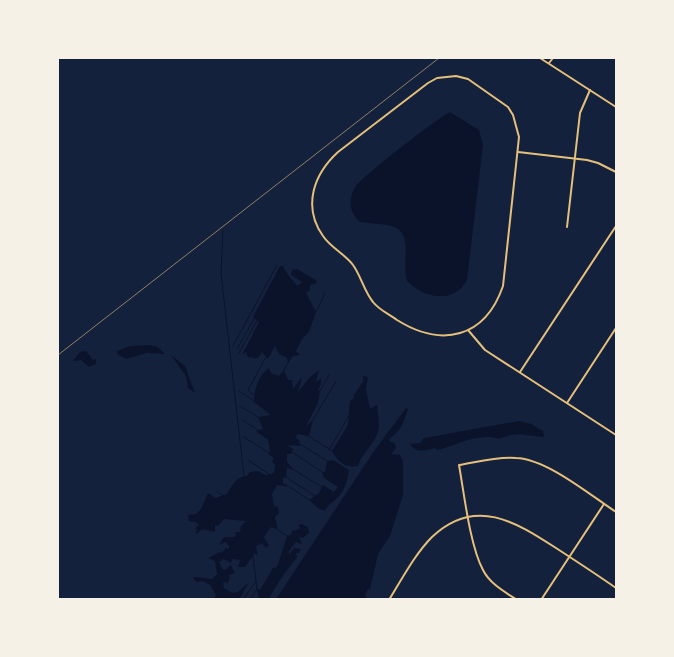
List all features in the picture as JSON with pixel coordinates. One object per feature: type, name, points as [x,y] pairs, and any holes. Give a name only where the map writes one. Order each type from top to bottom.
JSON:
[{"type":"street","points":[[540,58],[616,107]]},
{"type":"street","points":[[549,63],[553,58]]},
{"type":"street","points":[[446,76],[468,79],[508,108],[516,126],[518,152],[503,286],[498,302],[489,314],[468,330],[454,335],[435,336],[422,333],[377,306],[351,263],[323,237],[315,223],[312,208],[314,186],[326,163],[415,91],[428,83],[446,76]]},
{"type":"street","points":[[567,227],[580,113],[590,90]]},
{"type":"street","points":[[518,152],[598,163],[616,172]]},
{"type":"street","points":[[520,372],[616,226]]},
{"type":"street","points":[[567,403],[616,328]]},
{"type":"street","points":[[468,330],[484,350],[615,434],[616,430]]},
{"type":"street","points":[[517,600],[500,588],[483,570],[476,552],[459,465],[513,458],[527,460],[550,470],[616,512]]},
{"type":"street","points":[[541,600],[604,504]]},
{"type":"street","points":[[389,600],[430,539],[452,523],[469,517],[499,517],[524,528],[616,588]]},
{"type":"water","points":[[450,112],[479,130],[483,145],[467,280],[454,293],[447,296],[438,296],[421,292],[407,281],[405,241],[398,229],[387,225],[360,222],[352,210],[351,197],[355,187],[370,172]]},
{"type":"water","points":[[280,266],[283,266],[298,286],[302,282],[291,275],[292,270],[297,269],[316,280],[317,283],[310,285],[310,290],[306,293],[316,312],[309,332],[302,339],[296,351],[300,355],[293,356],[288,363],[287,358],[279,354],[275,346],[268,359],[262,352],[259,357],[254,359],[247,356],[246,352],[242,355],[259,322],[253,317]]},
{"type":"water","points":[[150,345],[158,347],[165,354],[147,353],[126,359],[117,354],[117,351],[130,346]]},
{"type":"water","points":[[86,351],[93,360],[96,359],[96,364],[89,367],[81,360],[73,361],[80,352]]},
{"type":"water","points":[[171,355],[185,366],[195,393],[188,388],[186,376]]},
{"type":"water","points":[[269,368],[271,373],[279,376],[284,370],[288,380],[292,380],[293,389],[302,377],[298,392],[309,378],[319,370],[316,382],[321,378],[318,403],[306,426],[313,420],[309,436],[297,434],[296,438],[299,440],[300,446],[287,445],[293,449],[291,454],[287,454],[287,462],[294,470],[287,468],[286,477],[283,478],[283,483],[290,487],[277,485],[272,494],[274,506],[278,507],[279,513],[275,517],[278,530],[271,527],[264,537],[269,545],[266,548],[262,543],[256,546],[258,556],[255,553],[245,567],[238,567],[240,560],[232,559],[231,563],[224,559],[219,562],[222,569],[225,570],[231,565],[235,573],[229,575],[230,578],[227,584],[226,582],[223,583],[224,588],[232,593],[238,592],[249,582],[240,598],[243,599],[214,599],[216,595],[210,585],[193,579],[195,577],[212,579],[217,574],[215,561],[208,558],[219,552],[221,553],[226,548],[229,549],[225,542],[219,545],[224,537],[235,537],[236,532],[240,532],[241,526],[246,521],[224,519],[218,526],[215,525],[215,532],[202,529],[197,534],[195,532],[197,531],[196,527],[199,525],[196,522],[189,521],[188,515],[196,514],[201,509],[208,493],[215,498],[227,494],[235,482],[243,476],[247,476],[250,472],[258,471],[266,475],[274,473],[275,465],[272,461],[274,458],[268,454],[270,452],[268,440],[256,431],[263,429],[258,417],[271,415],[254,402],[257,383]]},
{"type":"water","points":[[363,376],[368,377],[366,389],[370,409],[377,405],[379,426],[373,442],[358,466],[354,467],[339,461],[332,451],[348,425],[350,401],[355,397],[353,396],[363,382]]},
{"type":"water","points":[[406,408],[408,409],[401,427],[389,439],[390,442],[395,443],[396,448],[391,454],[400,455],[403,461],[403,495],[390,536],[378,554],[370,590],[368,589],[365,595],[367,599],[276,599],[374,451]]},
{"type":"water","points":[[519,421],[531,424],[543,431],[544,437],[517,435],[499,439],[484,437],[438,450],[435,448],[418,450],[410,444],[420,443],[424,438]]},
{"type":"water","points":[[333,460],[349,470],[344,489],[328,505],[325,511],[319,509],[309,500],[319,493],[323,485],[334,492],[338,487],[324,478],[322,472],[325,472],[327,461]]},
{"type":"water","points":[[299,525],[308,527],[309,533],[303,538],[299,537],[302,544],[296,542],[289,551],[289,555],[294,548],[301,549],[299,553],[296,553],[297,558],[269,599],[259,599],[257,589],[260,590],[273,568],[277,567],[287,536],[291,535],[292,531],[300,529]]},
{"type":"waterway","points":[[223,231],[221,273],[244,476]]},
{"type":"waterway","points":[[233,346],[277,265]]},
{"type":"waterway","points":[[316,312],[325,293]]},
{"type":"waterway","points":[[237,349],[254,319]]},
{"type":"waterway","points":[[239,353],[257,321]]},
{"type":"waterway","points":[[254,395],[248,390],[266,357]]},
{"type":"waterway","points":[[284,370],[288,363]]},
{"type":"waterway","points":[[320,391],[329,375]]},
{"type":"waterway","points":[[313,420],[336,381]]},
{"type":"waterway","points":[[239,391],[254,401]]},
{"type":"waterway","points":[[240,406],[258,417]]},
{"type":"waterway","points":[[329,450],[351,412]]},
{"type":"waterway","points":[[243,420],[259,431]]},
{"type":"waterway","points":[[307,435],[332,451]]},
{"type":"waterway","points":[[244,437],[269,453]]},
{"type":"waterway","points":[[300,444],[327,461]]},
{"type":"waterway","points":[[292,452],[322,472]]},
{"type":"waterway","points":[[248,460],[269,474]]},
{"type":"waterway","points":[[294,470],[322,487]]},
{"type":"waterway","points":[[286,477],[315,496]]},
{"type":"waterway","points":[[290,487],[309,500]]},
{"type":"waterway","points":[[217,492],[224,496]]},
{"type":"waterway","points":[[278,530],[287,536]]},
{"type":"waterway","points":[[250,600],[257,589],[253,556]]},
{"type":"waterway","points":[[243,600],[256,581]]},
{"type":"railway","points":[[58,355],[439,58]]}]
